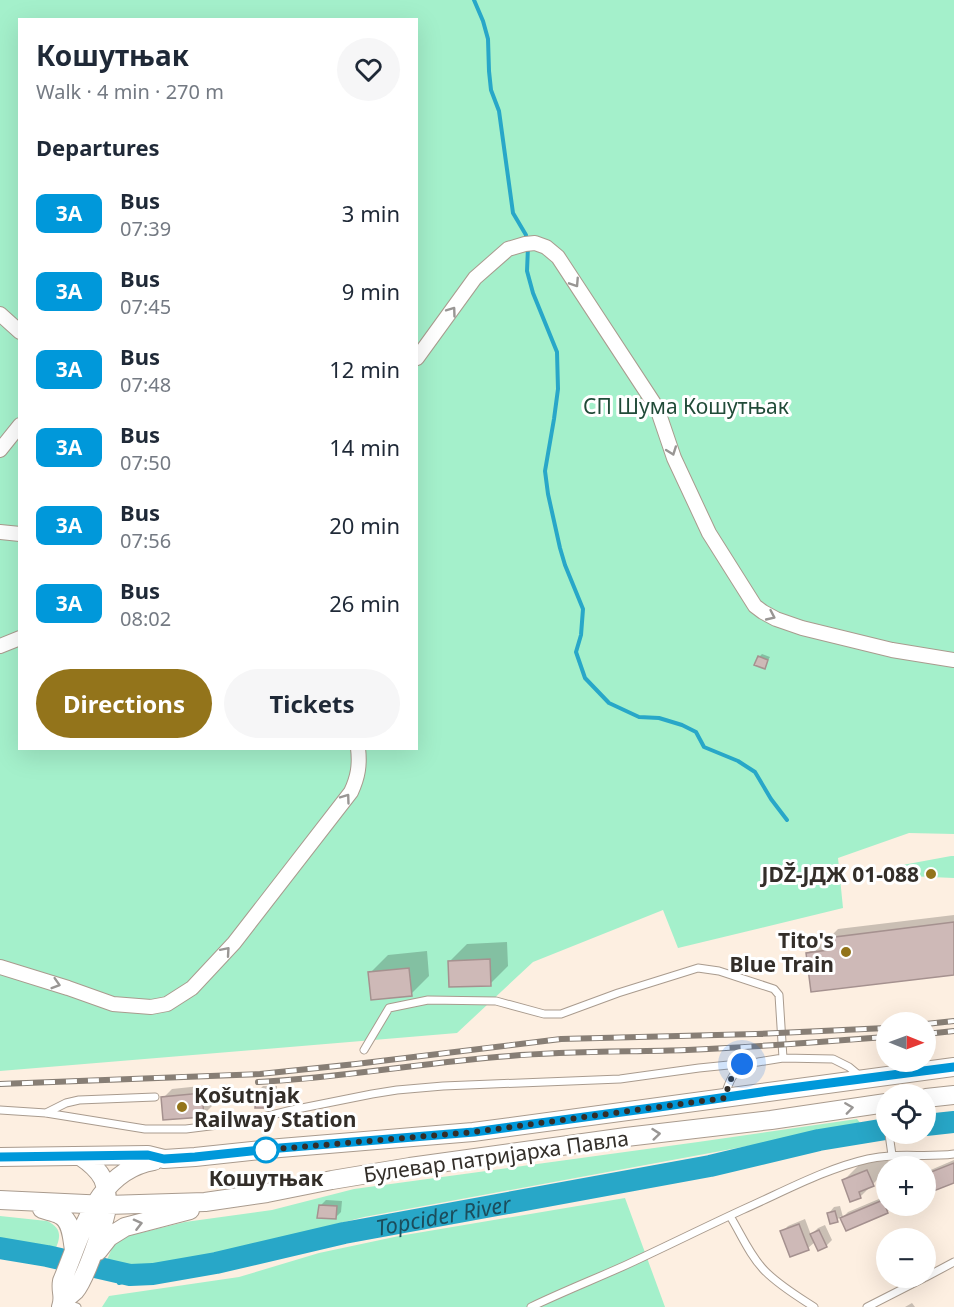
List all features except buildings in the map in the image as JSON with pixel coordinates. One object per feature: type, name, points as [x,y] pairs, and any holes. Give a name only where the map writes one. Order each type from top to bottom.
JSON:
[{"type":"main road","name":"Булевар патријарха Павла","points":[[0,1157],[148,1155],[164,1159],[474,1132],[954,1067]]},
{"type":"main road","points":[[936,1097],[954,1095]]},
{"type":"main road","name":"Булевар патријарха Павла","points":[[0,1200],[28,1202],[102,1199],[144,1205],[205,1202],[267,1194],[341,1178],[410,1167],[626,1137],[876,1107]]},
{"type":"main road","points":[[80,1156],[93,1165],[100,1174],[102,1199]]},
{"type":"main road","points":[[67,1297],[102,1199],[121,1175],[137,1165],[164,1159]]},
{"type":"main road","points":[[28,1202],[65,1218],[82,1256]]},
{"type":"main road","points":[[82,1256],[97,1252],[109,1237],[126,1227],[186,1211],[205,1202]]},
{"type":"street","points":[[418,356],[475,278],[508,249],[530,243],[546,247],[558,257],[657,408],[674,458],[709,533],[755,606],[776,619],[802,628],[892,650],[954,660]]},
{"type":"street","points":[[0,314],[18,330]]},
{"type":"street","points":[[0,450],[18,428]]},
{"type":"street","points":[[0,532],[18,534]]},
{"type":"street","points":[[0,646],[18,639]]},
{"type":"street","points":[[0,967],[113,1004],[151,1007],[167,1004],[186,993],[204,977],[234,943],[351,792],[360,765],[358,750]]},
{"type":"lane","points":[[364,1050],[389,1008],[428,1000],[496,1001],[544,1014],[561,1014],[698,968],[719,971],[774,989],[779,995],[783,1058]]},
{"type":"lane","points":[[0,1110],[46,1113],[145,1129],[198,1128],[242,1122],[397,1090],[620,1079],[783,1058],[833,1059],[849,1067],[864,1079]]},
{"type":"lane","points":[[725,1098],[729,1081],[742,1064]]},
{"type":"lane","points":[[46,1113],[66,1103],[79,1101],[155,1097]]},
{"type":"lane","points":[[891,1144],[892,1155]]},
{"type":"lane","points":[[531,1307],[826,1172],[855,1162],[892,1155],[943,1156],[954,1154]]},
{"type":"lane","points":[[730,1216],[763,1270],[814,1307]]},
{"type":"lane","points":[[936,1271],[954,1262]]},
{"type":"lane","points":[[867,1307],[904,1288]]},
{"type":"green space","name":"СП Шума Кошутњак","points":[[0,0],[954,0],[954,834],[909,833],[838,858],[843,908],[678,948],[663,910],[533,962],[457,1033],[0,1071]]},
{"type":"green space","points":[[954,856],[954,878],[908,876],[897,866]]},
{"type":"green space","points":[[857,1119],[862,1125],[364,1217],[196,1260],[155,1268],[106,1262],[113,1246],[128,1236],[185,1222],[272,1210],[354,1189]]},
{"type":"green space","points":[[625,1198],[665,1307],[102,1307],[109,1296],[239,1277],[319,1253],[399,1236]]},
{"type":"green space","points":[[0,1216],[47,1221],[52,1224],[59,1233],[55,1250],[0,1240]]},
{"type":"waterway","points":[[474,0],[488,39],[491,90],[499,111],[513,213],[526,235],[526,240]]},
{"type":"waterway","points":[[528,247],[527,271],[533,293],[557,352],[558,389],[545,471],[560,548],[583,609],[581,635],[576,652],[585,678],[609,703],[639,717],[659,718],[682,725],[696,732],[704,747],[738,761],[755,772],[787,820]]},
{"type":"waterway","name":"Topcider River","points":[[936,1124],[954,1122]]},
{"type":"waterway","name":"Topcider River","points":[[0,1248],[130,1275],[153,1274],[216,1263],[344,1233],[710,1166],[819,1140],[876,1131]]},
{"type":"waterway","name":"Topcider River","points":[[119,1283],[144,1274]]},
{"type":"railway","points":[[936,1023],[954,1021]]},
{"type":"railway","points":[[0,1084],[260,1074],[561,1039],[876,1028]]},
{"type":"railway","points":[[936,1033],[954,1031]]},
{"type":"railway","points":[[258,1082],[532,1054],[712,1049],[876,1038]]},
{"type":"bus line","name":"3A","points":[[0,1157],[148,1155],[164,1159],[474,1132],[954,1067]]},
{"type":"place","name":"JDŽ-JДЖ 01-088","points":[[931,874]]},
{"type":"place","name":"Tito's Blue Train","points":[[846,952]]},
{"type":"place","name":"Košutnjak Railway Station","points":[[182,1107]]},
{"type":"place","name":"Кошутњак","points":[[266,1150]]},
{"type":"route","points":[[266,1150],[264,1150],[474,1132],[725,1098],[729,1081],[742,1064]]}]
